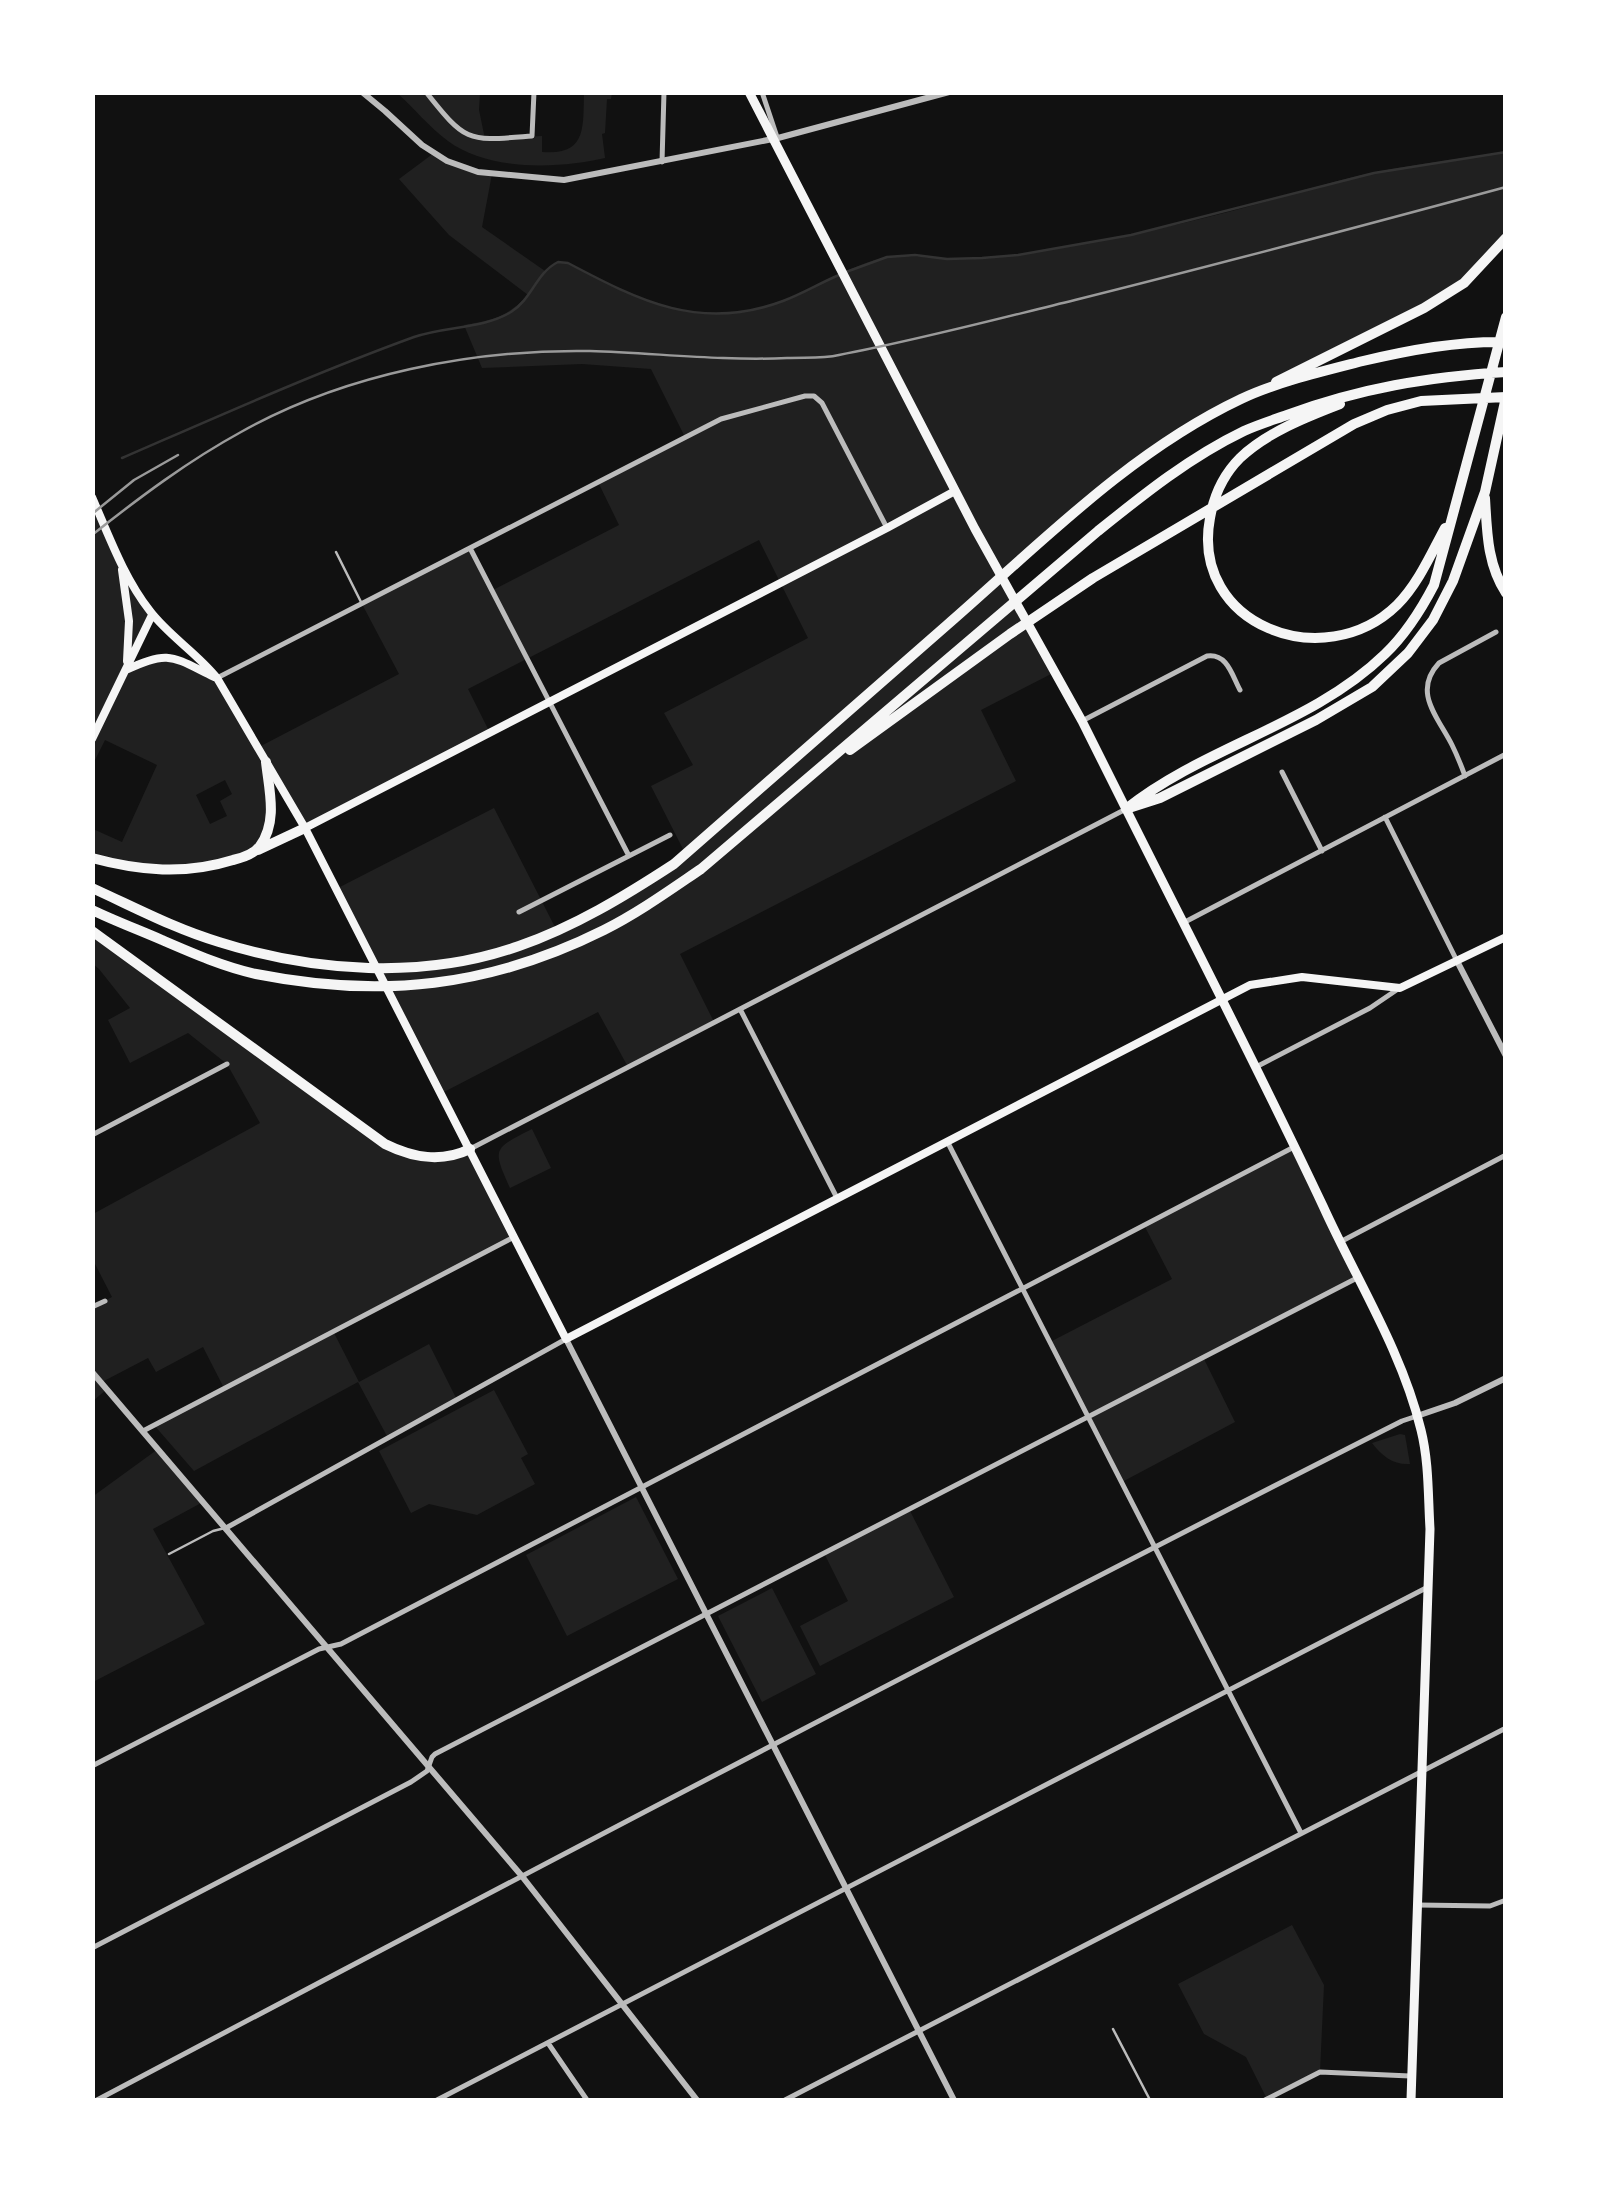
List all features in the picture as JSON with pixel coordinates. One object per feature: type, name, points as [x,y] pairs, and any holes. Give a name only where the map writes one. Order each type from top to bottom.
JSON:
[{"type":"highway","points":[[92,888],[216,942],[323,966],[391,969],[457,962],[528,943],[624,896],[674,864],[1118,478],[1174,437],[1424,308],[1464,283],[1503,242]]},
{"type":"highway","points":[[1126,809],[1154,787],[1315,705],[1361,676],[1386,654],[1414,620],[1434,584],[1506,318]]},
{"type":"highway","points":[[1244,398],[1326,370],[1394,354],[1506,342]]},
{"type":"highway","points":[[92,910],[196,954],[253,973],[363,987],[438,983],[534,960],[608,928],[700,869],[1098,531],[1188,463],[1247,430],[1314,405],[1397,384],[1506,372]]},
{"type":"highway","points":[[1397,384],[1320,412],[1254,446],[1239,459],[1226,474],[1213,501],[1208,535],[1213,570],[1234,604],[1257,624],[1303,638],[1343,636],[1369,626],[1404,597],[1455,510]]},
{"type":"highway","points":[[788,794],[1093,578],[1354,424],[1421,400],[1506,397],[1485,492],[1459,567],[1420,640],[1386,675],[1316,720],[1160,798],[1126,809]]},
{"type":"highway","points":[[1485,492],[1490,552],[1494,571],[1506,593]]},
{"type":"highway","points":[[258,850],[271,816],[266,762]]},
{"type":"highway","points":[[92,858],[125,867],[168,871],[214,866],[239,859],[304,828]]},
{"type":"highway","points":[[92,931],[385,1144],[426,1158],[470,1149]]},
{"type":"main road","points":[[750,92],[954,490],[1082,721],[1222,998],[1397,1361],[1417,1416],[1425,1448],[1430,1529],[1411,2100]]},
{"type":"main road","points":[[304,828],[954,490]]},
{"type":"main road","points":[[92,498],[122,564],[152,615],[218,678],[304,828],[566,1340],[1250,985],[1302,977],[1400,988],[1506,937]]},
{"type":"main road","points":[[122,564],[129,622],[126,670]]},
{"type":"main road","points":[[92,739],[152,615]]},
{"type":"main road","points":[[126,670],[150,658],[166,657],[218,678]]},
{"type":"street","points":[[362,92],[434,153],[478,172],[564,180],[778,138],[949,92]]},
{"type":"street","points":[[426,92],[446,117],[479,140],[532,136],[534,92]]},
{"type":"street","points":[[662,162],[664,92]]},
{"type":"street","points":[[762,92],[778,138]]},
{"type":"street","points":[[218,678],[720,419],[805,396],[822,402],[887,528]]},
{"type":"street","points":[[470,548],[629,856]]},
{"type":"street","points":[[1465,776],[1428,700],[1430,676],[1439,662],[1496,632]]},
{"type":"street","points":[[1082,721],[1206,656],[1222,659],[1240,690]]},
{"type":"street","points":[[1183,923],[1506,754]]},
{"type":"street","points":[[1282,772],[1322,851]]},
{"type":"street","points":[[470,1149],[1126,809]]},
{"type":"street","points":[[1384,817],[1506,1056]]},
{"type":"street","points":[[519,912],[670,835]]},
{"type":"street","points":[[1256,1067],[1370,1008],[1400,988]]},
{"type":"street","points":[[740,1009],[838,1198]]},
{"type":"street","points":[[92,1135],[227,1064]]},
{"type":"street","points":[[948,1141],[1302,1834]]},
{"type":"street","points":[[92,1766],[319,1649],[341,1644],[1295,1146]]},
{"type":"street","points":[[1339,1242],[1506,1155]]},
{"type":"street","points":[[143,1430],[514,1236]]},
{"type":"street","points":[[92,1948],[424,1775],[435,1754],[1357,1278]]},
{"type":"street","points":[[92,1307],[104,1301]]},
{"type":"street","points":[[226,1528],[566,1340],[954,2100]]},
{"type":"street","points":[[92,1372],[521,1875],[696,2100]]},
{"type":"street","points":[[96,2100],[1155,1546],[1402,1421],[1455,1403],[1506,1378]]},
{"type":"street","points":[[437,2100],[1428,1587]]},
{"type":"street","points":[[785,2100],[1506,1728]]},
{"type":"street","points":[[1418,1905],[1490,1906],[1505,1900]]},
{"type":"street","points":[[548,2043],[587,2100]]},
{"type":"street","points":[[1266,2100],[1320,2072],[1412,2076]]},
{"type":"lane","points":[[336,552],[362,604]]},
{"type":"lane","points":[[169,1554],[226,1528]]},
{"type":"lane","points":[[1114,2029],[1150,2100]]},
{"type":"shaded area","points":[[397,93],[480,93],[485,139],[542,136],[542,152],[557,152],[575,144],[580,137],[584,93],[612,93],[611,99],[607,99],[602,134],[605,158],[524,165],[483,158],[448,141]]},
{"type":"shaded area","points":[[1505,152],[1505,238],[1464,283],[1244,398],[1141,460],[1001,578],[1055,672],[981,710],[1016,781],[680,954],[714,1022],[628,1067],[598,1012],[442,1093],[336,889],[494,808],[557,931],[685,853],[651,786],[693,765],[664,713],[808,638],[759,540],[468,689],[490,733],[305,828],[268,765],[271,809],[258,850],[191,869],[93,858],[93,829],[122,842],[157,765],[105,740],[93,764],[92,497],[122,564],[152,615],[127,669],[166,657],[217,678],[259,747],[399,674],[362,604],[470,548],[493,590],[619,525],[598,482],[685,437],[651,369],[582,364],[482,368],[464,325],[499,316],[528,295],[449,235],[399,179],[434,153],[492,174],[482,227],[545,271],[558,262],[568,263],[646,300],[698,313],[725,314],[784,301],[861,265],[888,257],[977,259],[1050,250],[1180,224],[1371,173]],"holes":[[[225,780],[232,794],[220,801],[227,816],[210,824],[196,795]]]},
{"type":"shaded area","points":[[93,931],[372,1135],[418,1157],[470,1149],[514,1237],[333,1331],[359,1382],[429,1344],[457,1400],[388,1438],[358,1382],[194,1471],[154,1425],[224,1388],[203,1347],[156,1372],[148,1358],[102,1382],[107,1389],[93,1401],[93,1307],[112,1297],[93,1260],[93,1214],[260,1123],[227,1064],[188,1033],[130,1063],[108,1020],[130,1008],[93,964]]},
{"type":"shaded area","points":[[532,1129],[551,1168],[510,1188],[500,1165],[500,1151]]},
{"type":"shaded area","points":[[1295,1147],[1357,1278],[1203,1357],[1235,1422],[1122,1482],[1050,1342],[1172,1279],[1144,1225]]},
{"type":"shaded area","points":[[494,1390],[528,1454],[521,1458],[535,1484],[477,1515],[429,1504],[411,1513],[379,1451]]},
{"type":"shaded area","points":[[1405,1435],[1410,1464],[1388,1459],[1372,1443]]},
{"type":"shaded area","points":[[158,1449],[203,1502],[153,1529],[205,1624],[93,1682],[92,1497]]},
{"type":"shaded area","points":[[636,1497],[678,1579],[567,1636],[526,1555]]},
{"type":"shaded area","points":[[909,1509],[954,1597],[820,1666],[800,1626],[848,1601],[824,1553]]},
{"type":"shaded area","points":[[772,1588],[816,1674],[762,1702],[718,1616]]},
{"type":"shaded area","points":[[1292,1925],[1324,1985],[1320,2072],[1267,2099],[1246,2057],[1204,2034],[1178,1984]]},
{"type":"waterway","points":[[846,272],[887,257],[1018,255],[1131,235],[1374,173],[1506,152]]},
{"type":"waterway","points":[[122,458],[414,337],[500,318],[518,307],[544,273],[558,262],[568,263],[646,300],[697,313],[753,310],[839,275]]},
{"type":"railway","points":[[92,535],[165,480],[241,432],[281,412],[366,380],[456,360],[546,352],[738,358],[833,356],[1075,300],[1506,187]]},
{"type":"railway","points":[[92,514],[134,480],[178,455]]}]
